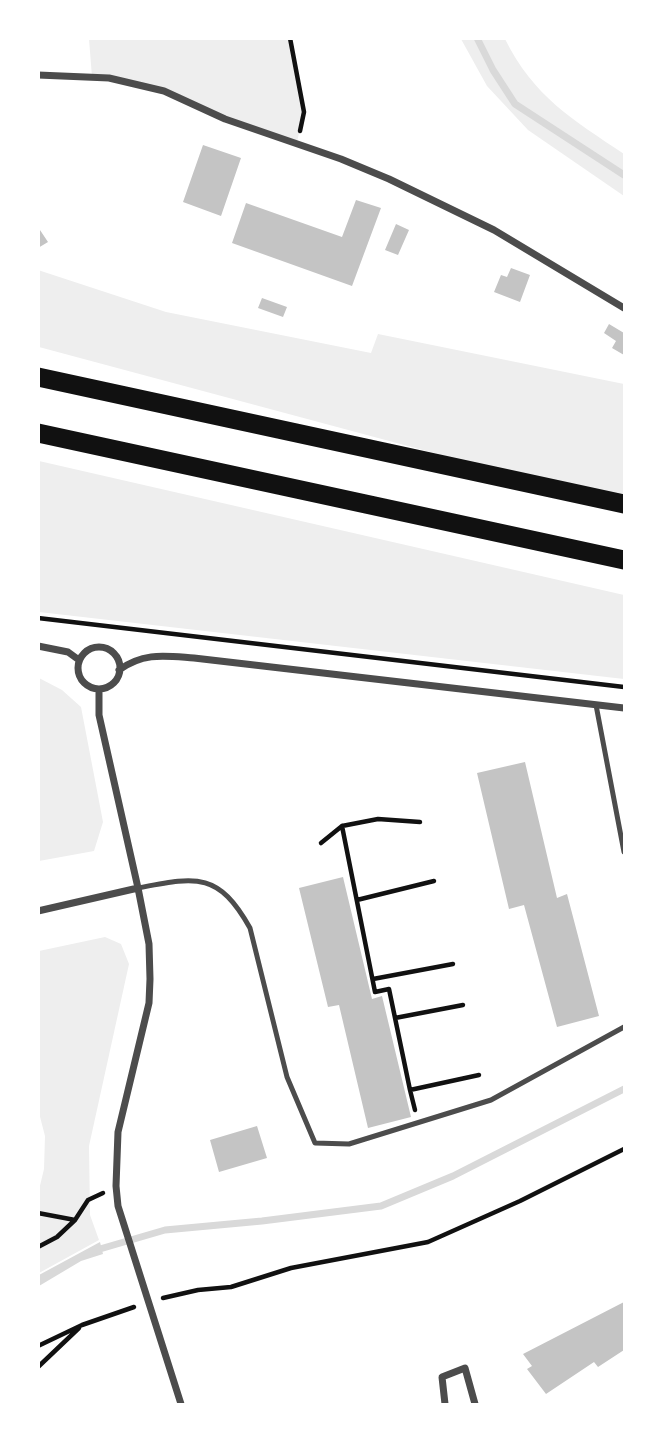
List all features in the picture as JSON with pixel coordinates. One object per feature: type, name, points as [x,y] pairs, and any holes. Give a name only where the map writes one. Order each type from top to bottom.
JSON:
[{"type":"highway","points":[[38,377],[625,504]]},
{"type":"highway","points":[[38,433],[625,560]]},
{"type":"street","points":[[38,75],[109,78],[164,91],[225,119],[297,142],[390,179],[494,230],[625,308]]},
{"type":"street","points":[[38,646],[68,652],[79,660]]},
{"type":"street","points":[[90,649],[105,649],[115,656],[119,670],[115,682],[99,690],[90,688],[80,678],[79,660],[90,649]]},
{"type":"street","points":[[119,670],[133,660],[160,656],[194,658],[625,708]]},
{"type":"street","points":[[99,690],[99,715],[149,944],[149,1003],[118,1132],[118,1206],[181,1405]]},
{"type":"street","points":[[38,911],[138,888]]},
{"type":"street","points":[[445,1405],[442,1377],[465,1368],[475,1405]]},
{"type":"lane","points":[[596,705],[625,852]]},
{"type":"lane","points":[[138,888],[185,879],[202,881],[226,894],[238,907],[250,928],[287,1077],[315,1143],[349,1144],[491,1100],[625,1027]]},
{"type":"path","points":[[290,38],[304,112],[297,142]]},
{"type":"path","points":[[38,618],[625,687]]},
{"type":"path","points":[[321,843],[342,826],[378,819],[420,822]]},
{"type":"path","points":[[342,826],[375,992],[389,989],[410,1090],[479,1075]]},
{"type":"path","points":[[357,900],[434,881]]},
{"type":"path","points":[[373,979],[453,964]]},
{"type":"path","points":[[395,1018],[463,1004]]},
{"type":"path","points":[[38,1346],[82,1325],[147,1302],[198,1290],[231,1286],[291,1268],[428,1242],[520,1201],[625,1149]]},
{"type":"path","points":[[38,1247],[57,1237],[75,1220],[88,1200],[116,1186]]},
{"type":"path","points":[[38,1213],[75,1220]]},
{"type":"path","points":[[38,1367],[82,1325]]},
{"type":"shaded area","points":[[89,39],[290,39],[304,112],[297,142],[225,119],[164,91],[92,77]]},
{"type":"shaded area","points":[[461,39],[505,39],[516,59],[542,92],[571,118],[624,154],[624,196],[528,130],[487,86]]},
{"type":"shaded area","points":[[38,270],[166,312],[371,353],[378,334],[624,384],[624,504],[39,347]]},
{"type":"shaded area","points":[[39,461],[624,595],[624,679],[39,612]]},
{"type":"shaded area","points":[[39,678],[62,690],[81,707],[103,822],[94,851],[39,861]]},
{"type":"shaded area","points":[[105,937],[121,944],[129,964],[89,1146],[90,1215],[99,1240],[39,1273],[38,1194],[44,1169],[45,1136],[38,1109],[39,951]]},
{"type":"shaded area","points":[[100,1242],[103,1254],[81,1261],[39,1286],[39,1275]]},
{"type":"building","points":[[203,145],[241,158],[221,216],[183,202]]},
{"type":"building","points":[[356,200],[381,208],[352,286],[232,243],[246,203],[342,237]]},
{"type":"building","points":[[396,224],[409,230],[398,255],[385,250]]},
{"type":"building","points":[[38,227],[48,242],[38,248]]},
{"type":"building","points":[[511,268],[530,275],[520,302],[494,292],[501,275],[507,277]]},
{"type":"building","points":[[262,298],[287,307],[283,317],[258,308]]},
{"type":"building","points":[[609,324],[624,333],[624,355],[612,348],[616,341],[604,333]]},
{"type":"building","points":[[525,762],[557,898],[567,894],[599,1016],[557,1027],[524,905],[509,909],[477,773]]},
{"type":"building","points":[[343,877],[372,999],[382,996],[411,1117],[368,1128],[339,1005],[328,1007],[299,888]]},
{"type":"building","points":[[257,1126],[267,1158],[219,1172],[210,1140]]},
{"type":"building","points":[[624,1302],[624,1350],[598,1367],[594,1362],[546,1394],[527,1369],[532,1366],[523,1354]]},
{"type":"waterway","points":[[477,38],[493,70],[515,104],[624,175]]},
{"type":"waterway","points":[[93,1251],[165,1230],[381,1206],[453,1176],[624,1089]]}]
